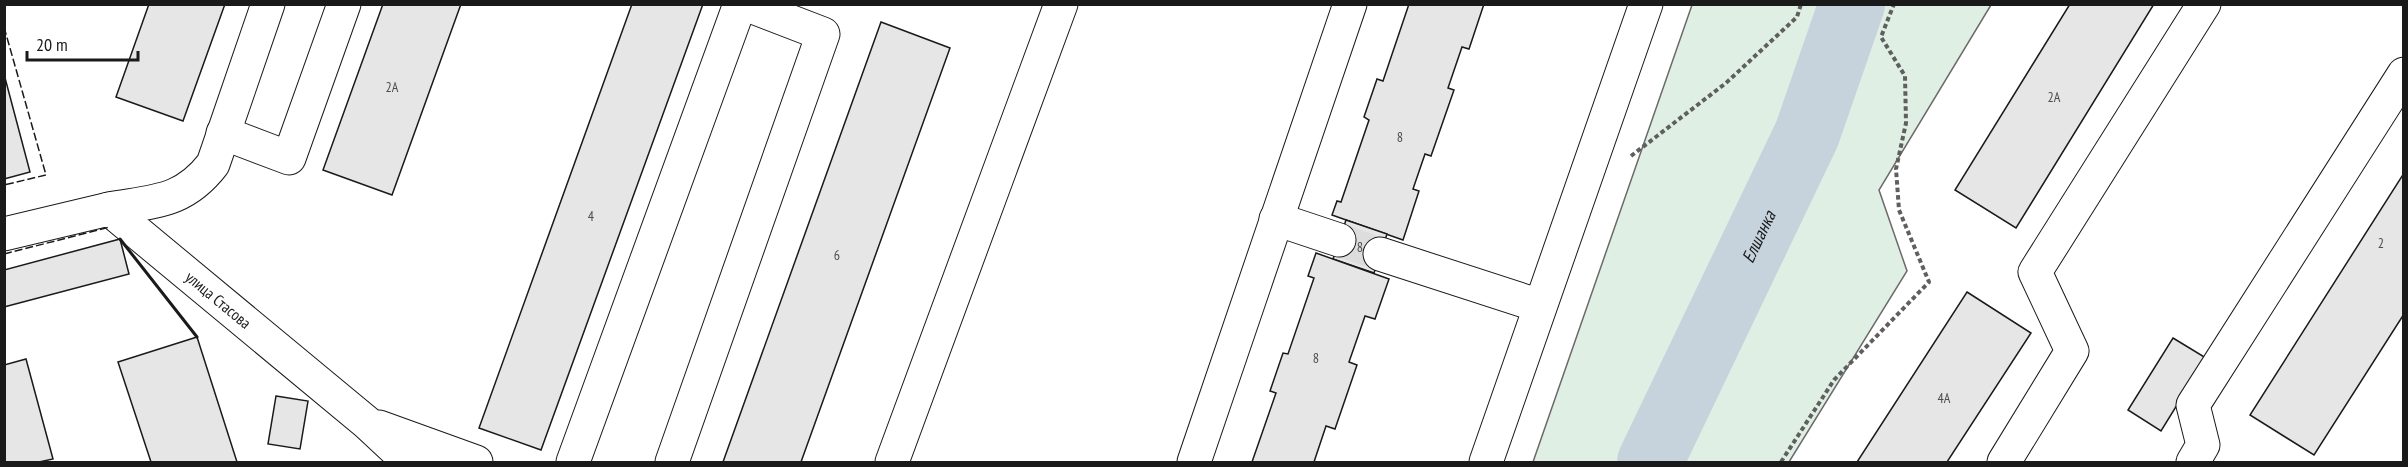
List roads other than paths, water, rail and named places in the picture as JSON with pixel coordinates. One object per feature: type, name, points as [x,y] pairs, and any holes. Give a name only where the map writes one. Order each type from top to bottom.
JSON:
[{"type":"street","points":[[4,234],[162,199],[185,191],[200,180],[213,164],[267,4]]},
{"type":"street","points":[[223,133],[289,158],[344,4]]},
{"type":"street","points":[[573,462],[743,4],[823,34],[672,462]]},
{"type":"street","points":[[892,462],[1061,4]]},
{"type":"street","points":[[1194,462],[1350,4]]},
{"type":"street","points":[[1486,462],[1646,4]]},
{"type":"street","points":[[2004,462],[2072,351],[2035,272],[2204,4]]},
{"type":"street","points":[[2193,462],[2204,445],[2193,405],[2403,74]]},
{"type":"street","name":"улица Стасова","points":[[109,209],[366,422],[409,462]]},
{"type":"street","points":[[1276,219],[1339,240]]},
{"type":"street","points":[[1380,254],[1540,306]]},
{"type":"street","points":[[366,422],[476,462]]},
{"type":"waterway","name":"Елшанка","points":[[1650,462],[1807,134],[1852,4]]},
{"type":"tunnel","points":[[1339,240],[1380,254]]}]
